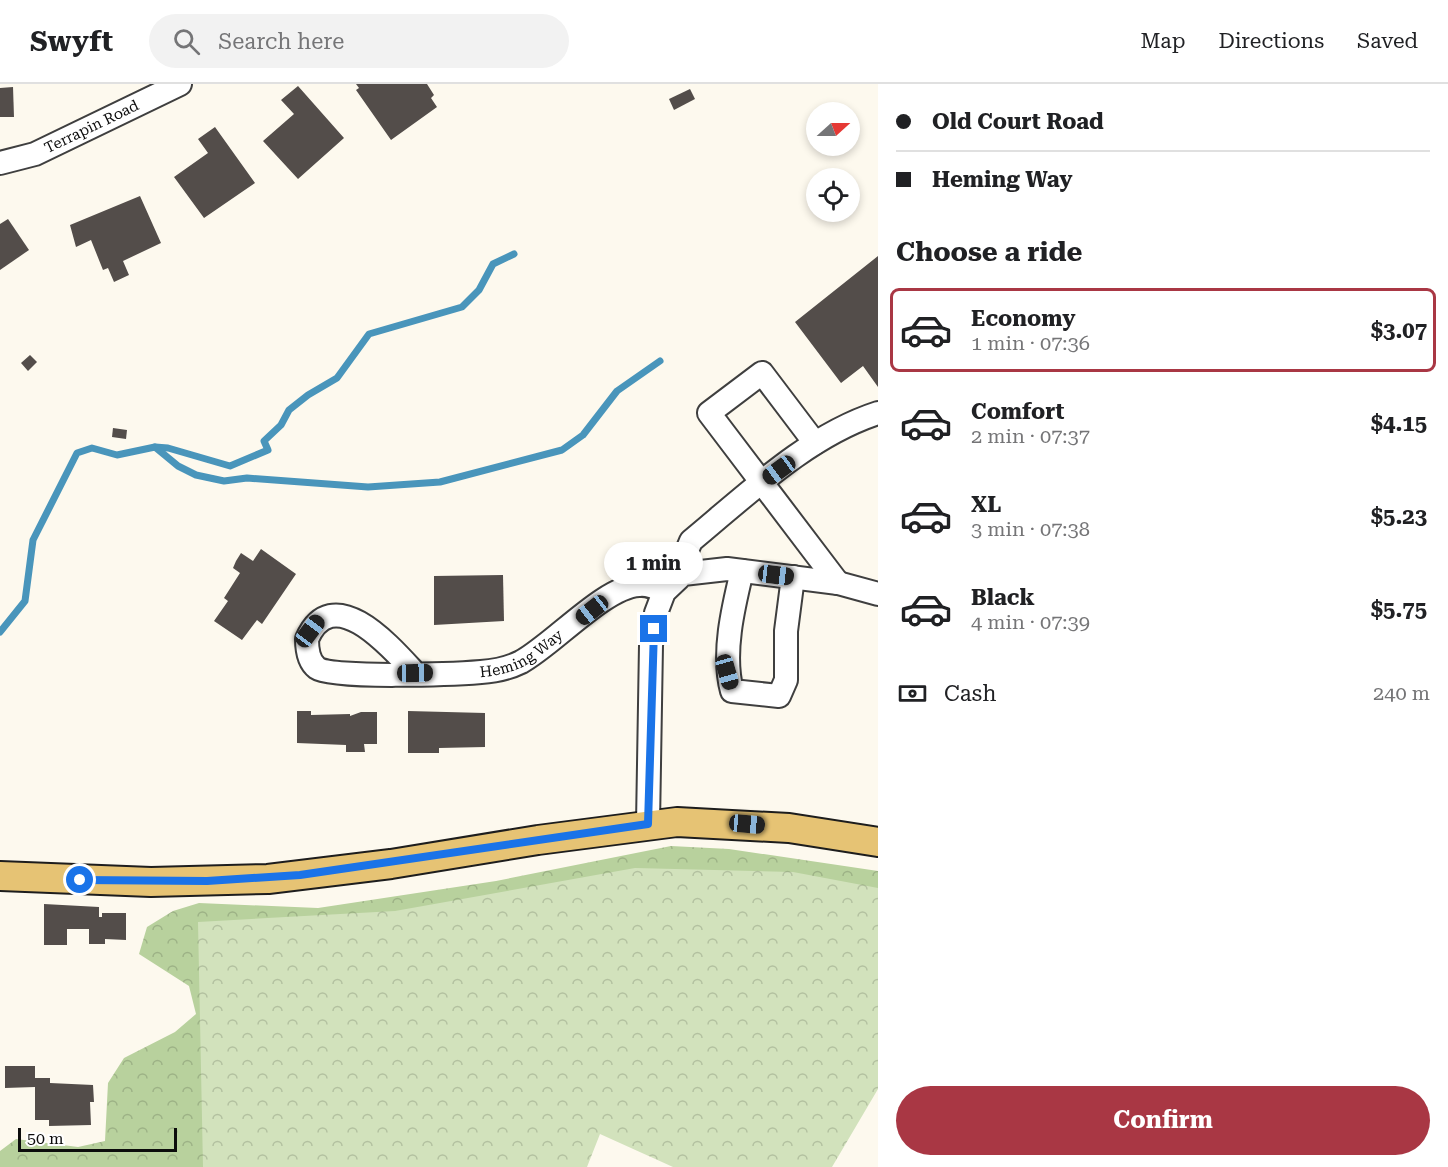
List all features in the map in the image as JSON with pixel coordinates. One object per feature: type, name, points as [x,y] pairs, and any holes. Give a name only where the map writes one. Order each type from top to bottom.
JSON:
[{"type":"main road","points":[[0,876],[151,882],[268,879],[391,864],[648,824],[707,822],[747,824],[878,842]]},
{"type":"street","name":"Terrapin Road","points":[[0,163],[35,154],[180,84]]},
{"type":"street","points":[[815,443],[762,373],[709,413],[838,583]]},
{"type":"street","points":[[683,574],[686,553],[691,541],[761,483],[815,443],[849,422],[878,413]]},
{"type":"street","points":[[648,824],[651,645],[656,612],[664,592],[683,574],[728,569],[838,583],[878,594]]},
{"type":"street","points":[[742,571],[736,596],[727,672],[732,690],[758,694],[779,696],[786,680],[786,631],[793,577]]},
{"type":"street","name":"Heming Way","points":[[415,673],[502,669],[537,652],[624,588],[650,585],[664,592]]},
{"type":"green space","points":[[671,846],[729,849],[878,871],[878,979],[688,1096],[302,1167],[0,1167],[0,1151],[16,1139],[78,1147],[105,1141],[108,1083],[124,1058],[175,1032],[196,1014],[189,986],[139,954],[147,927],[173,911],[199,903],[318,908],[496,881]]},
{"type":"green space","points":[[635,868],[793,872],[878,888],[878,1089],[832,1167],[673,1167],[600,1134],[587,1167],[203,1167],[198,922],[395,911]]},
{"type":"building","points":[[356,84],[427,84],[434,95],[431,98],[437,107],[391,140],[356,90],[359,88]]},
{"type":"building","points":[[298,86],[344,138],[298,179],[263,141],[294,114],[281,100]]},
{"type":"building","points":[[13,87],[14,117],[0,117],[0,88]]},
{"type":"building","points":[[690,89],[695,99],[674,110],[669,99]]},
{"type":"building","points":[[215,127],[255,183],[204,218],[174,177],[208,153],[198,139]]},
{"type":"building","points":[[140,196],[161,243],[123,261],[129,275],[114,282],[108,268],[103,270],[91,240],[76,247],[70,225]]},
{"type":"building","points":[[8,219],[29,250],[0,270],[0,224]]},
{"type":"building","points":[[878,256],[878,387],[863,366],[841,383],[795,322]]},
{"type":"building","points":[[30,355],[37,362],[28,371],[21,363]]},
{"type":"building","points":[[113,428],[127,430],[126,439],[112,437]]},
{"type":"building","points":[[261,549],[296,574],[262,624],[257,620],[242,640],[214,621],[228,601],[224,598],[240,573],[233,568],[241,553],[253,561]]},
{"type":"building","points":[[503,575],[504,621],[434,625],[434,576]]},
{"type":"building","points":[[297,711],[311,711],[311,715],[350,714],[350,716],[361,712],[377,712],[377,744],[364,744],[365,752],[346,752],[346,745],[297,743]]},
{"type":"building","points":[[408,711],[485,713],[485,747],[439,748],[439,753],[408,753]]},
{"type":"building","points":[[44,904],[99,907],[99,917],[102,917],[102,913],[126,913],[126,940],[105,939],[105,944],[89,944],[89,929],[67,929],[67,945],[44,945]]},
{"type":"building","points":[[5,1066],[35,1066],[35,1078],[50,1078],[50,1083],[93,1085],[94,1102],[90,1102],[91,1125],[49,1126],[49,1120],[35,1120],[35,1087],[5,1088]]},
{"type":"waterway","points":[[155,447],[168,448],[230,466],[268,450],[264,441],[281,425],[289,410],[308,395],[337,378],[369,334],[462,307],[479,290],[493,264],[514,254]]},
{"type":"waterway","points":[[0,632],[25,601],[33,540],[77,453],[92,448],[117,455],[155,447],[178,466],[196,475],[224,481],[247,478],[368,487],[440,482],[562,450],[583,435],[617,391],[660,361]]},
{"type":"route","points":[[80,880],[151,882],[268,879],[391,864],[648,824],[651,645],[654,629]]}]
